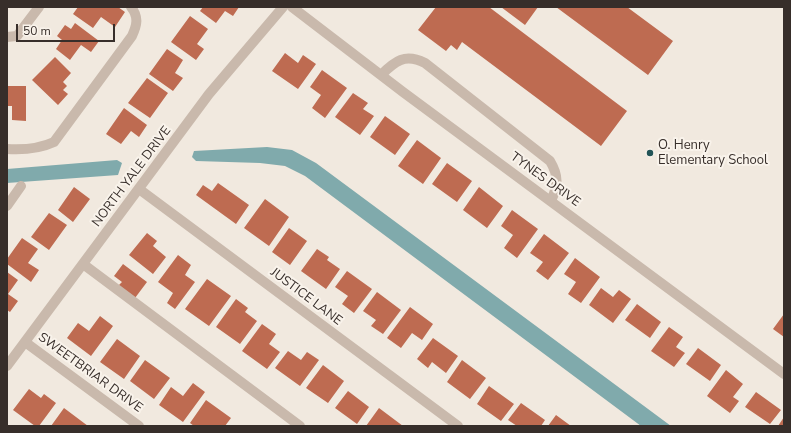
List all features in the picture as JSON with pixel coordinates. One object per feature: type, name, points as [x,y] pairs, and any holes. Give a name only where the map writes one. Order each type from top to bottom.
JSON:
[{"type":"street","points":[[8,37],[17,36],[39,7]]},
{"type":"street","points":[[7,148],[19,150],[44,147],[54,142],[132,36],[137,25],[136,16],[132,7]]},
{"type":"street","name":"NORTH YALE DRIVE","points":[[7,366],[209,94],[283,7]]},
{"type":"street","name":"TYNES DRIVE","points":[[292,7],[381,75],[784,374]]},
{"type":"street","points":[[381,75],[391,65],[404,58],[416,59],[425,63],[550,161],[556,171],[558,182],[551,201]]},
{"type":"street","points":[[7,206],[21,186]]},
{"type":"street","name":"JUSTICE LANE","points":[[139,189],[458,426]]},
{"type":"street","points":[[83,264],[300,426]]},
{"type":"street","name":"SWEETBRIAR DRIVE","points":[[25,342],[139,426]]},
{"type":"water","points":[[267,147],[292,150],[316,163],[671,426],[641,426],[305,176],[285,166],[260,163],[196,161],[192,157],[194,151]]},
{"type":"water","points":[[117,160],[122,163],[118,175],[7,183],[7,169]]},
{"type":"building","points":[[78,7],[118,7],[125,12],[115,27],[101,17],[93,28],[73,14]]},
{"type":"building","points":[[203,7],[239,7],[233,16],[225,11],[216,23],[200,11]]},
{"type":"building","points":[[436,7],[489,7],[627,111],[601,146],[462,42],[457,50],[451,45],[446,51],[418,30]]},
{"type":"building","points":[[501,7],[538,7],[525,25]]},
{"type":"building","points":[[556,7],[627,7],[673,41],[648,75]]},
{"type":"building","points":[[190,16],[208,29],[197,44],[204,49],[196,60],[171,42]]},
{"type":"building","points":[[75,23],[99,41],[91,52],[81,45],[70,60],[56,49],[62,40],[57,36],[65,25],[71,29]]},
{"type":"building","points":[[167,49],[183,60],[175,73],[183,78],[173,91],[149,74]]},
{"type":"building","points":[[285,53],[298,63],[303,55],[316,64],[298,89],[272,71]]},
{"type":"building","points":[[55,57],[71,73],[63,82],[67,86],[63,90],[68,94],[58,105],[32,80]]},
{"type":"building","points":[[322,70],[347,88],[325,118],[312,108],[321,95],[310,87]]},
{"type":"building","points":[[147,78],[168,93],[150,118],[128,103]]},
{"type":"building","points":[[7,86],[26,86],[26,121],[12,120],[12,106],[7,106]]},
{"type":"building","points":[[353,93],[368,103],[363,109],[374,116],[360,135],[335,117]]},
{"type":"building","points":[[124,108],[147,125],[139,137],[131,131],[121,144],[106,134]]},
{"type":"building","points":[[385,116],[410,134],[395,155],[370,137]]},
{"type":"building","points":[[417,140],[441,158],[423,184],[398,166]]},
{"type":"building","points":[[447,163],[472,181],[457,202],[432,184]]},
{"type":"building","points":[[218,183],[249,205],[236,224],[196,195],[203,185],[212,191]]},
{"type":"building","points":[[74,187],[90,199],[73,222],[58,210]]},
{"type":"building","points":[[479,187],[503,206],[487,228],[463,210]]},
{"type":"building","points":[[265,199],[289,217],[269,246],[244,228]]},
{"type":"building","points":[[512,210],[538,229],[517,258],[504,248],[513,235],[501,226]]},
{"type":"building","points":[[49,213],[67,225],[49,250],[31,237]]},
{"type":"building","points":[[289,228],[307,241],[290,265],[272,252]]},
{"type":"building","points":[[147,233],[157,241],[153,246],[166,257],[153,274],[129,255]]},
{"type":"building","points":[[544,234],[569,253],[548,280],[536,271],[543,262],[530,253]]},
{"type":"building","points":[[22,238],[38,249],[28,263],[39,270],[31,282],[7,264],[7,259]]},
{"type":"building","points":[[317,249],[329,257],[327,260],[340,269],[326,289],[301,271]]},
{"type":"building","points":[[178,255],[191,265],[185,275],[195,282],[175,309],[167,303],[173,293],[158,282]]},
{"type":"building","points":[[575,258],[600,277],[581,303],[568,294],[576,282],[564,274]]},
{"type":"building","points":[[123,264],[147,282],[135,298],[118,286],[122,282],[114,276]]},
{"type":"building","points":[[347,271],[372,289],[354,313],[342,304],[348,296],[335,287]]},
{"type":"building","points":[[7,272],[18,280],[8,294],[18,301],[10,312],[7,310]]},
{"type":"building","points":[[207,279],[231,296],[209,326],[185,309]]},
{"type":"building","points":[[601,288],[613,297],[619,290],[631,299],[613,323],[589,305]]},
{"type":"building","points":[[377,292],[401,310],[383,334],[371,326],[376,320],[363,311]]},
{"type":"building","points":[[236,299],[248,308],[245,312],[257,321],[240,344],[216,327]]},
{"type":"building","points":[[637,304],[661,322],[650,338],[625,320]]},
{"type":"building","points":[[410,307],[433,324],[422,340],[412,333],[401,348],[387,338]]},
{"type":"building","points":[[784,314],[784,337],[773,329]]},
{"type":"building","points":[[100,316],[113,326],[91,356],[67,338],[78,323],[89,331]]},
{"type":"building","points":[[262,324],[276,334],[269,344],[280,352],[267,369],[242,351]]},
{"type":"building","points":[[669,327],[683,337],[676,347],[685,353],[674,367],[651,351]]},
{"type":"building","points":[[433,338],[458,356],[446,373],[432,362],[428,368],[417,359]]},
{"type":"building","points":[[117,339],[140,356],[124,379],[100,362]]},
{"type":"building","points":[[698,348],[721,365],[710,381],[686,364]]},
{"type":"building","points":[[288,351],[301,360],[307,352],[319,360],[300,386],[275,368]]},
{"type":"building","points":[[145,360],[170,378],[154,399],[130,381]]},
{"type":"building","points":[[462,360],[486,378],[470,399],[447,382]]},
{"type":"building","points":[[323,365],[344,381],[328,403],[306,388]]},
{"type":"building","points":[[726,370],[743,384],[733,397],[739,401],[730,413],[707,396]]},
{"type":"building","points":[[193,383],[205,392],[183,422],[159,405],[171,387],[183,396]]},
{"type":"building","points":[[489,386],[514,404],[501,421],[477,404]]},
{"type":"building","points":[[29,389],[41,398],[44,394],[56,403],[39,426],[35,426],[13,410]]},
{"type":"building","points":[[348,391],[369,407],[357,424],[335,408]]},
{"type":"building","points":[[756,392],[781,410],[770,424],[745,407]]},
{"type":"building","points":[[206,400],[231,418],[225,426],[194,426],[190,423]]},
{"type":"building","points":[[521,403],[545,420],[541,426],[517,426],[508,420]]},
{"type":"building","points":[[64,408],[88,426],[51,426]]},
{"type":"building","points":[[379,408],[403,426],[366,426]]},
{"type":"building","points":[[556,415],[571,426],[548,426]]},
{"type":"building","points":[[784,417],[784,426],[778,426]]},
{"type":"place","name":"O. Henry Elementary School","points":[[650,153]]}]
